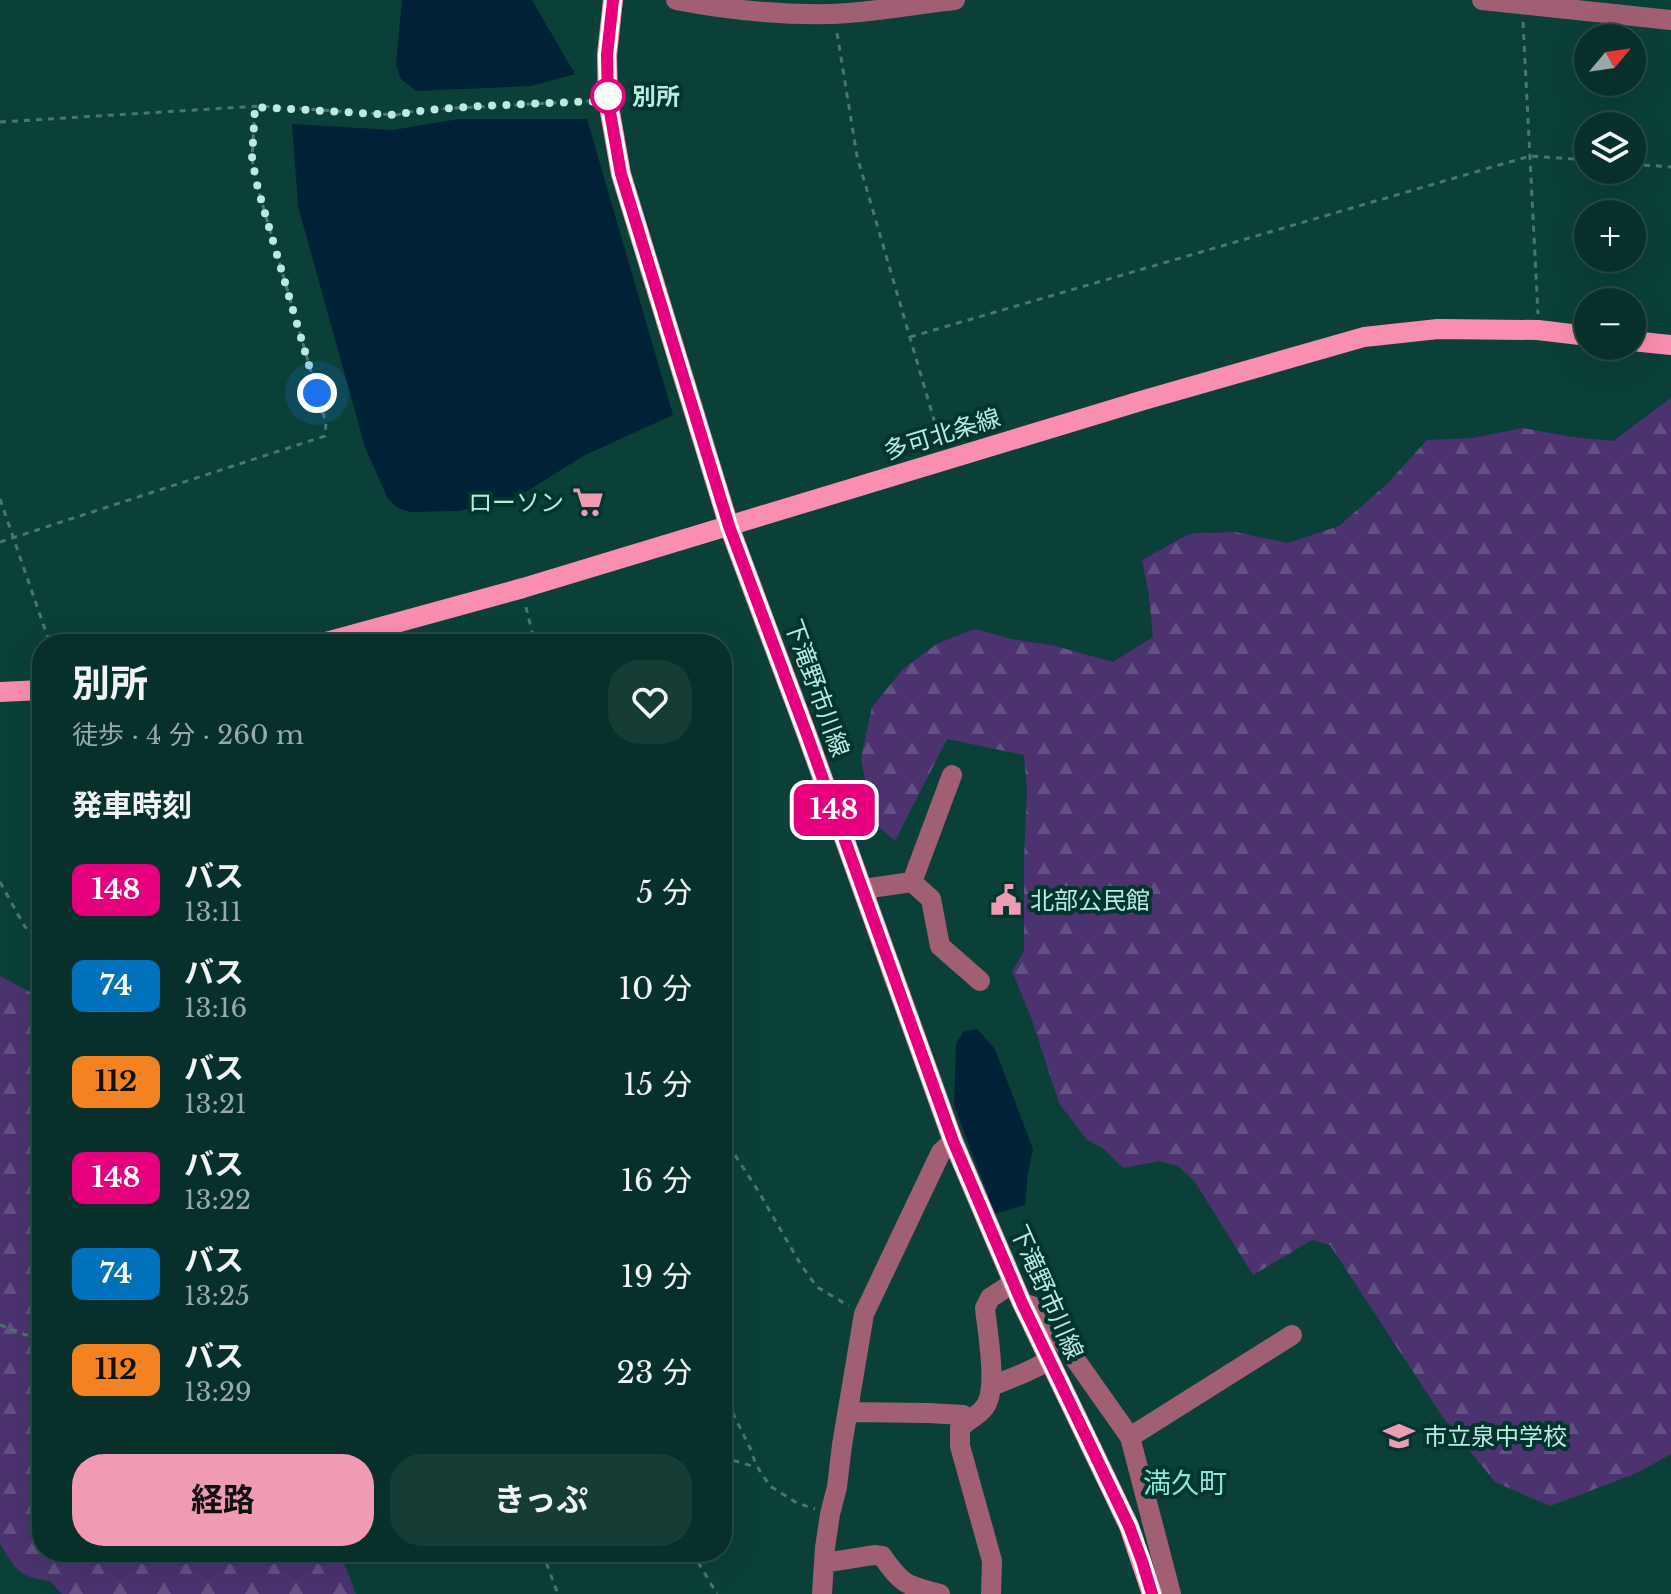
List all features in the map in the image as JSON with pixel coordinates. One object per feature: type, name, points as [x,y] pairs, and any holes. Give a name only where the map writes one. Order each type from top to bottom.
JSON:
[{"type":"main road","name":"下滝野市川線","points":[[613,0],[607,55],[608,101],[621,174],[729,526],[953,1141],[1022,1303],[1129,1526],[1152,1594]]},
{"type":"main road","name":"多可北条線","points":[[355,634],[523,588],[1144,400],[1364,337],[1438,329],[1538,330],[1574,334]]},
{"type":"main road","points":[[1646,342],[1671,345]]},
{"type":"main road","points":[[0,692],[32,690]]},
{"type":"street","points":[[676,0],[757,12],[834,14],[955,0]]},
{"type":"street","points":[[1482,0],[1671,20]]},
{"type":"street","points":[[912,882],[952,775]]},
{"type":"street","points":[[863,889],[912,882],[931,899],[940,946],[980,981]]},
{"type":"street","points":[[822,1594],[830,1514],[864,1314],[941,1152],[953,1141]]},
{"type":"street","points":[[991,1594],[992,1561],[960,1446],[960,1428],[984,1409],[992,1393],[985,1308],[990,1298],[1013,1283]]},
{"type":"street","points":[[1022,1303],[1039,1308],[1130,1437],[1171,1594]]},
{"type":"street","points":[[1130,1437],[1292,1335]]},
{"type":"street","points":[[992,1386],[1049,1361]]},
{"type":"street","points":[[849,1412],[940,1413],[963,1415],[967,1420]]},
{"type":"street","points":[[824,1563],[882,1556],[897,1577],[914,1588],[940,1594]]},
{"type":"path","points":[[1522,3],[1538,330]]},
{"type":"path","points":[[834,14],[857,156],[946,461]]},
{"type":"path","points":[[0,122],[255,107],[396,115],[419,110],[608,101]]},
{"type":"path","points":[[0,542],[325,436],[326,423],[258,189],[252,159],[255,107]]},
{"type":"path","points":[[910,337],[1530,156],[1574,159]]},
{"type":"path","points":[[1646,165],[1671,167]]},
{"type":"path","points":[[0,499],[47,634]]},
{"type":"path","points":[[523,588],[533,634]]},
{"type":"path","points":[[0,882],[25,927],[32,931]]},
{"type":"path","points":[[732,1150],[817,1287],[864,1314]]},
{"type":"path","points":[[0,1325],[32,1337]]},
{"type":"path","points":[[732,1411],[756,1465],[770,1486],[797,1503],[830,1514]]},
{"type":"path","points":[[732,1460],[756,1465]]},
{"type":"path","points":[[546,1562],[558,1594]]},
{"type":"path","points":[[698,1562],[717,1594]]},
{"type":"green space","points":[[1671,398],[1671,1454],[1637,1473],[1550,1506],[1495,1482],[1442,1416],[1330,1245],[1312,1240],[1253,1275],[1195,1182],[1178,1166],[1159,1161],[1123,1168],[1103,1148],[1087,1140],[1059,1103],[1031,1017],[1012,971],[1024,952],[1027,791],[1024,755],[947,739],[895,841],[873,822],[861,758],[872,707],[904,668],[937,644],[975,629],[1113,662],[1153,637],[1142,560],[1189,534],[1235,532],[1288,543],[1339,526],[1387,484],[1427,440],[1473,438],[1523,428],[1613,441]]},
{"type":"green space","points":[[0,976],[32,993],[32,1562],[344,1562],[356,1594],[62,1594],[50,1581],[31,1577],[19,1570],[0,1544]]},
{"type":"water","points":[[402,0],[532,0],[575,74],[531,86],[416,91],[401,79],[396,65]]},
{"type":"water","points":[[459,119],[587,119],[673,415],[585,455],[516,498],[458,511],[410,512],[398,508],[388,499],[365,447],[298,206],[292,124],[393,130]]},
{"type":"water","points":[[977,1029],[995,1049],[1033,1149],[1025,1205],[995,1214],[954,1105],[956,1044],[963,1032]]},
{"type":"bus line","name":"148","points":[[613,0],[607,55],[608,101],[621,174],[729,526],[953,1141],[1022,1303],[1129,1526],[1152,1594]]},
{"type":"place","name":"別所","points":[[608,96]]},
{"type":"place","name":"ローソン","points":[[588,502]]},
{"type":"place","name":"北部公民館","points":[[1006,900]]},
{"type":"place","name":"市立泉中学校","points":[[1399,1436]]},
{"type":"district","name":"満久町","points":[[1185,1483]]},
{"type":"route","points":[[317,393],[258,189],[252,159],[255,107],[396,115],[419,110],[608,101],[608,96]]}]
